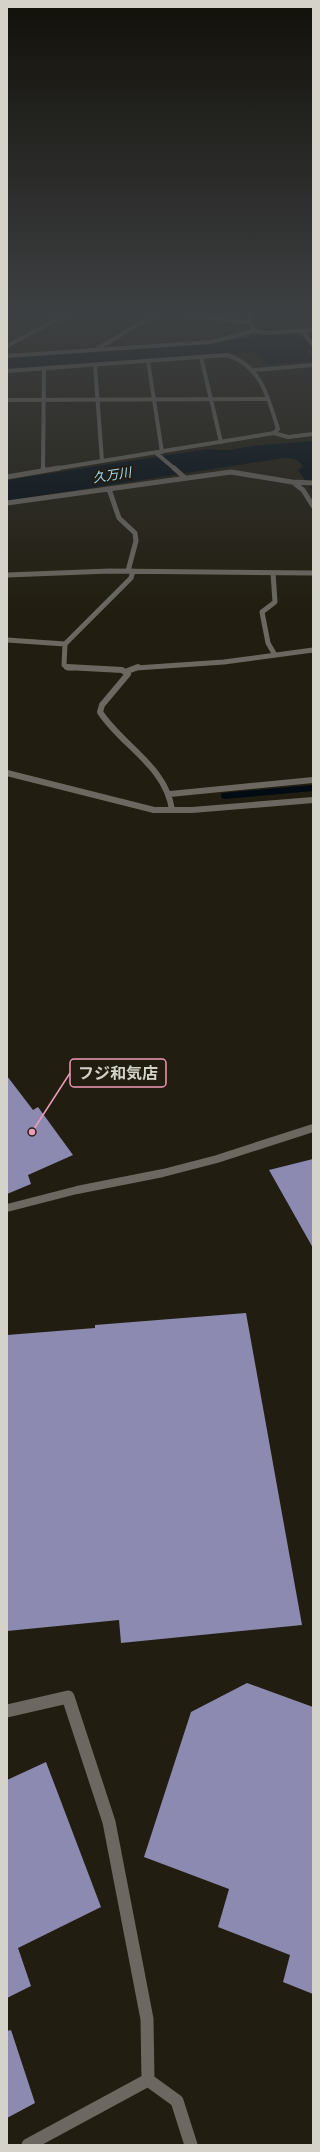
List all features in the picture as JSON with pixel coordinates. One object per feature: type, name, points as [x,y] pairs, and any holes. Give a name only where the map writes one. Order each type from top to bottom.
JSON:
[{"type":"street","points":[[43,471],[44,412]]},
{"type":"street","points":[[99,412],[102,461]]},
{"type":"street","points":[[155,412],[159,453],[184,477]]},
{"type":"street","points":[[214,412],[221,442]]},
{"type":"street","points":[[272,412],[278,428],[274,434]]},
{"type":"street","points":[[7,476],[274,434],[288,437],[313,434]]},
{"type":"street","points":[[7,503],[184,477],[231,472],[249,473],[294,483],[313,483]]},
{"type":"street","points":[[294,483],[303,490],[313,506]]},
{"type":"street","points":[[109,488],[119,518],[135,533],[136,541],[131,578],[65,644],[64,665],[68,668],[125,672],[139,667],[224,662],[313,650]]},
{"type":"street","points":[[7,575],[131,571],[313,573]]},
{"type":"street","points":[[273,573],[275,602],[262,612],[268,643],[276,655]]},
{"type":"street","points":[[7,640],[65,644]]},
{"type":"street","points":[[125,672],[128,674],[102,705],[100,712],[147,763],[170,794],[172,810]]},
{"type":"street","points":[[7,773],[154,810],[313,800]]},
{"type":"street","points":[[170,794],[313,780]]},
{"type":"street","points":[[7,1208],[77,1190],[163,1174],[217,1160],[313,1128]]},
{"type":"street","points":[[7,1711],[68,1697],[109,1822],[147,2019],[148,2080]]},
{"type":"street","points":[[28,2145],[148,2080]]},
{"type":"street","points":[[148,2080],[177,2101],[191,2145]]},
{"type":"water","name":"久万川","points":[[313,441],[313,491],[298,470],[303,467],[299,462],[293,458],[284,458],[7,501],[7,480],[207,449],[226,450],[261,445]]},
{"type":"building","points":[[7,1076],[33,1110],[38,1107],[73,1155],[28,1175],[31,1184],[7,1194]]},
{"type":"building","points":[[313,1159],[313,1248],[269,1170]]},
{"type":"building","points":[[246,1313],[302,1625],[121,1643],[119,1620],[7,1631],[7,1335],[95,1328],[95,1325]]},
{"type":"building","points":[[247,1683],[313,1707],[313,1994],[283,1982],[290,1955],[218,1927],[229,1889],[144,1857],[191,1712]]},
{"type":"building","points":[[46,1762],[101,1907],[18,1948],[31,1986],[7,1998],[7,1780]]},
{"type":"building","points":[[11,2030],[35,2103],[7,2118],[7,2031]]},
{"type":"waterway","points":[[224,796],[313,788]]},
{"type":"place","name":"フジ和気店","points":[[32,1132]]}]
